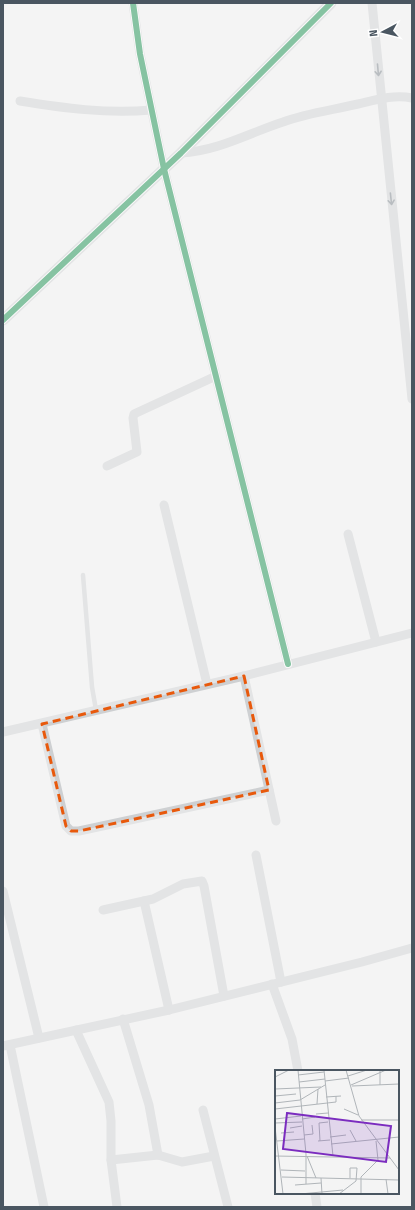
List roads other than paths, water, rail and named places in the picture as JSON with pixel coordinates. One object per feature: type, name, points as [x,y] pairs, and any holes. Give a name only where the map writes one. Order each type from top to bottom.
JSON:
[{"type":"street","points":[[133,3],[150,110],[288,664]]},
{"type":"street","points":[[3,320],[181,153],[331,3]]},
{"type":"street","points":[[372,3],[412,399]]},
{"type":"street","points":[[181,153],[194,153],[216,147],[299,117],[381,99],[405,96],[412,98]]},
{"type":"street","points":[[20,101],[120,113],[150,110]]},
{"type":"street","points":[[107,466],[137,452],[133,418],[134,414],[216,376]]},
{"type":"street","points":[[164,505],[207,684]]},
{"type":"street","points":[[348,534],[376,642]]},
{"type":"street","points":[[3,732],[244,676],[412,633]]},
{"type":"street","points":[[244,676],[276,821]]},
{"type":"street","points":[[42,724],[66,826],[71,831],[79,832],[270,790]]},
{"type":"street","points":[[256,855],[276,982],[292,1039],[298,1070]]},
{"type":"street","points":[[103,910],[153,899],[183,884],[202,881],[224,996]]},
{"type":"street","points":[[3,892],[39,1038]]},
{"type":"street","points":[[144,901],[169,1010]]},
{"type":"street","points":[[44,1207],[7,1046],[169,1010],[276,982],[362,962],[412,948]]},
{"type":"street","points":[[123,1019],[149,1105],[158,1155]]},
{"type":"street","points":[[76,1030],[109,1102],[111,1117],[111,1160],[117,1207]]},
{"type":"street","points":[[203,1110],[228,1207]]},
{"type":"street","points":[[111,1160],[158,1155],[182,1162],[214,1156]]},
{"type":"street","points":[[315,1194],[317,1207]]},
{"type":"lane","points":[[83,575],[92,687],[96,710]]}]
